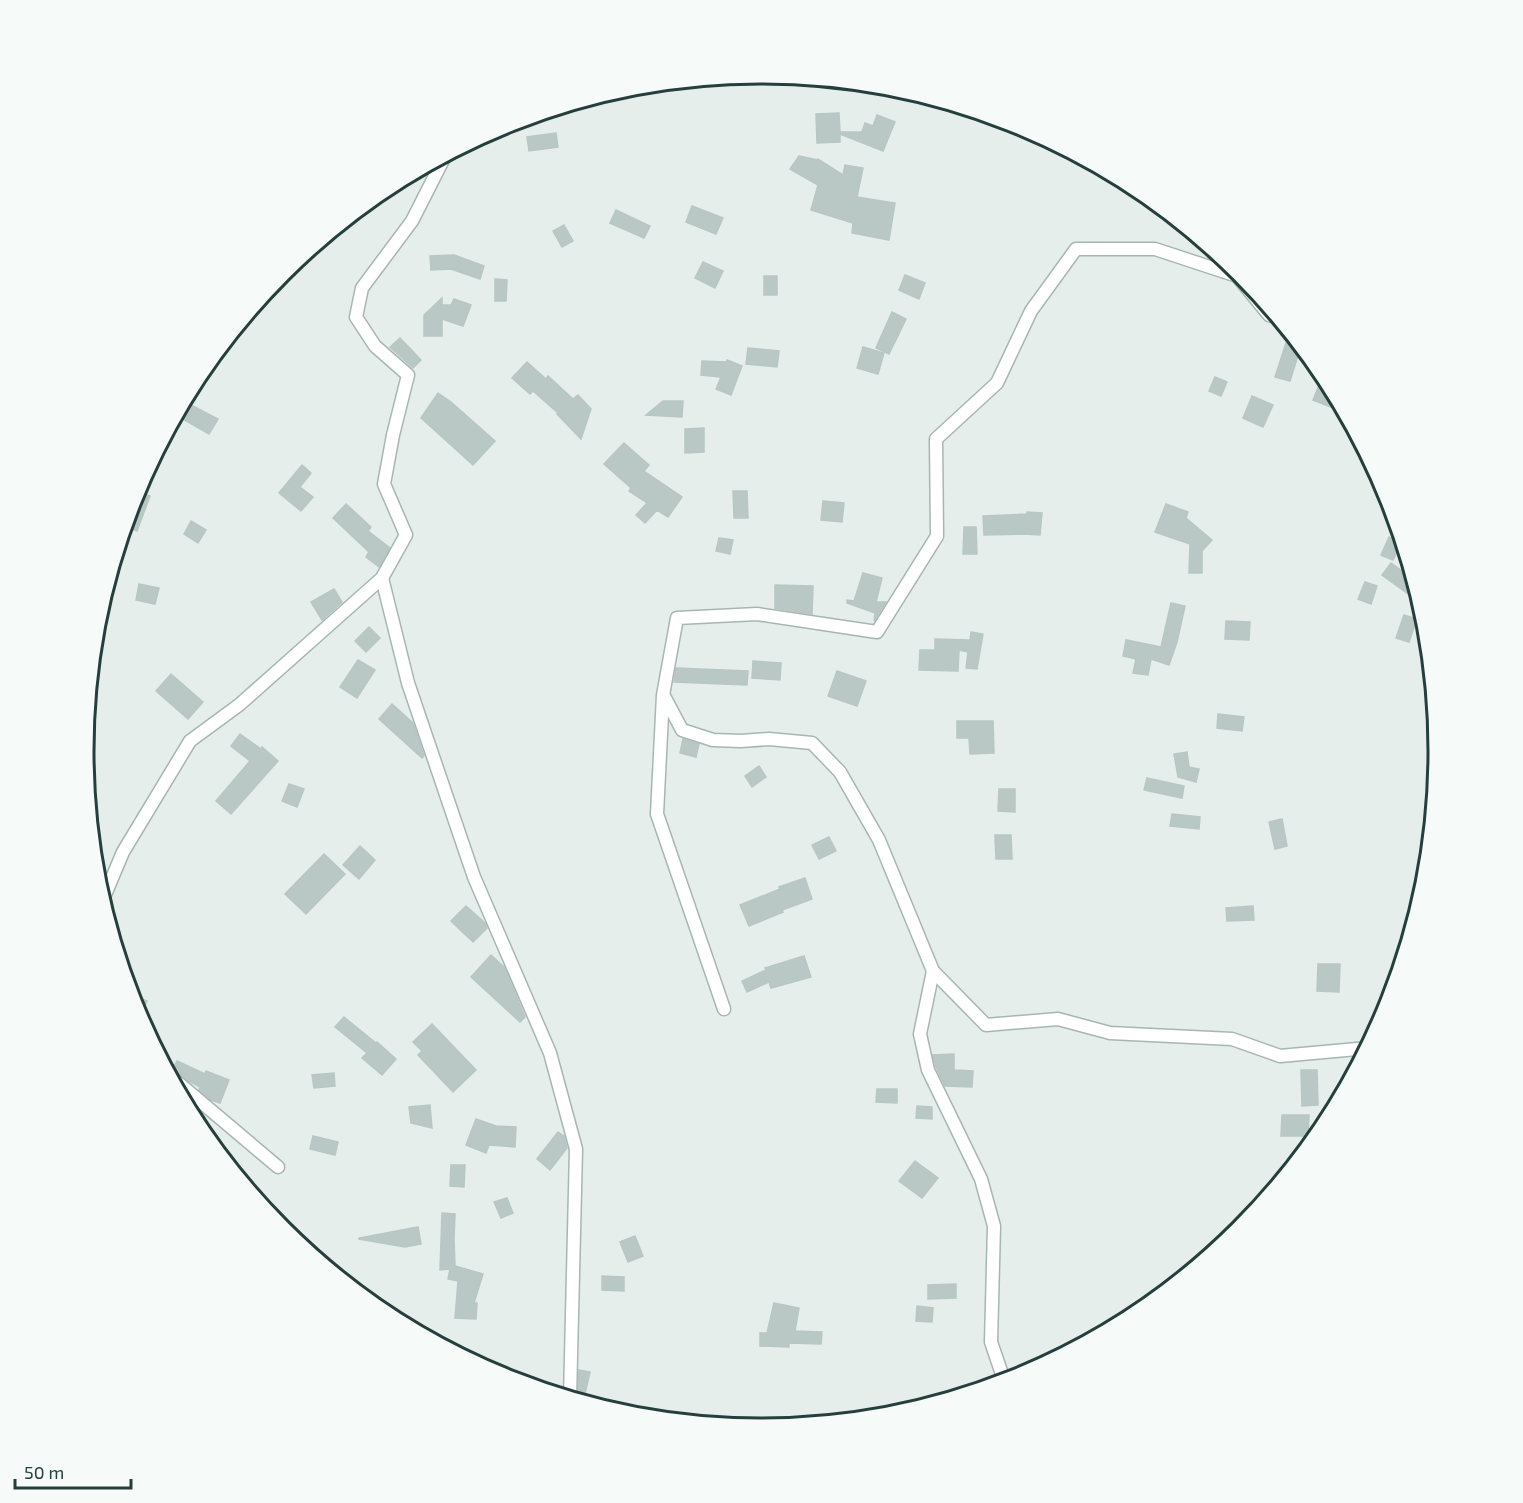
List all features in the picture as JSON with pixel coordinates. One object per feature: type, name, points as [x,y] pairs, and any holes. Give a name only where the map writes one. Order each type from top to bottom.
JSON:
[{"type":"street","points":[[108,887],[123,852],[190,741],[238,705],[382,578],[406,535],[384,484],[408,375],[375,346],[356,316],[362,288],[412,220],[439,167]]},
{"type":"street","points":[[724,1009],[657,814],[663,695],[677,618],[757,614],[877,632],[937,536],[936,439],[997,383],[1031,311],[1076,249],[1155,249],[1221,268]]},
{"type":"street","points":[[382,578],[408,683],[474,877],[549,1053],[576,1149],[570,1391]]},
{"type":"street","points":[[663,695],[682,730],[713,740],[769,739],[812,743],[840,772],[879,840],[933,971],[986,1025],[1058,1019],[1110,1033],[1232,1039],[1280,1056],[1359,1049]]},
{"type":"street","points":[[933,971],[920,1034],[928,1070],[981,1179],[994,1226],[991,1342],[1002,1374]]},
{"type":"street","points":[[185,1089],[278,1167]]},
{"type":"building","points":[[839,113],[840,132],[862,132],[865,123],[873,126],[877,115],[895,122],[883,151],[840,134],[840,142],[817,143],[816,114]]},
{"type":"building","points":[[556,133],[558,147],[529,151],[527,137]]},
{"type":"building","points":[[799,156],[818,159],[843,175],[845,165],[863,168],[857,197],[895,203],[889,240],[852,233],[853,223],[811,210],[818,185],[790,169]]},
{"type":"building","points":[[692,206],[723,218],[716,234],[686,222]]},
{"type":"building","points":[[616,210],[650,226],[644,238],[610,223]]},
{"type":"building","points":[[564,225],[573,241],[562,247],[553,231]]},
{"type":"building","points":[[454,255],[484,266],[480,279],[451,269],[431,270],[430,256]]},
{"type":"building","points":[[703,262],[723,271],[715,288],[695,278]]},
{"type":"building","points":[[905,275],[925,283],[919,299],[899,290]]},
{"type":"building","points":[[764,276],[777,276],[777,295],[764,295]]},
{"type":"building","points":[[495,279],[507,280],[506,301],[495,301]]},
{"type":"building","points":[[442,298],[442,305],[451,305],[454,299],[471,305],[463,326],[442,319],[442,336],[424,336],[424,315]]},
{"type":"building","points":[[892,312],[906,319],[889,354],[876,348]]},
{"type":"building","points":[[400,338],[421,360],[413,368],[390,347]]},
{"type":"building","points":[[1287,340],[1298,355],[1290,381],[1275,377]]},
{"type":"building","points":[[863,347],[884,353],[878,374],[857,368]]},
{"type":"building","points":[[748,348],[779,351],[777,367],[746,364]]},
{"type":"building","points":[[727,360],[742,366],[731,395],[716,389],[721,377],[701,375],[702,361],[726,362]]},
{"type":"building","points":[[527,362],[546,379],[548,376],[573,399],[578,395],[591,409],[581,439],[558,413],[533,391],[530,394],[512,378]]},
{"type":"building","points":[[1215,377],[1227,382],[1221,396],[1209,391]]},
{"type":"building","points":[[1319,385],[1334,408],[1313,400]]},
{"type":"building","points":[[438,393],[495,441],[473,465],[421,418]]},
{"type":"building","points":[[1252,396],[1273,405],[1263,427],[1243,418]]},
{"type":"building","points":[[663,401],[683,401],[682,417],[646,415]]},
{"type":"building","points":[[191,405],[218,419],[209,434],[183,419]]},
{"type":"building","points":[[704,428],[704,452],[685,453],[685,429]]},
{"type":"building","points":[[624,443],[649,465],[644,471],[682,497],[668,517],[657,510],[645,523],[636,515],[647,503],[629,491],[631,488],[604,464]]},
{"type":"building","points":[[302,465],[311,473],[300,487],[313,497],[301,511],[279,493]]},
{"type":"building","points":[[733,491],[747,491],[748,518],[734,518]]},
{"type":"building","points":[[146,494],[150,496],[137,531],[132,529]]},
{"type":"building","points":[[823,501],[844,503],[842,522],[821,520]]},
{"type":"building","points":[[346,504],[371,527],[368,531],[390,548],[379,567],[366,557],[369,552],[333,518]]},
{"type":"building","points":[[1166,504],[1188,512],[1186,518],[1212,540],[1202,551],[1202,573],[1189,573],[1190,544],[1155,532]]},
{"type":"building","points":[[1027,512],[1042,513],[1040,535],[984,535],[983,516],[1027,514]]},
{"type":"building","points":[[191,521],[206,530],[198,543],[184,534]]},
{"type":"building","points":[[964,527],[976,527],[977,554],[963,554]]},
{"type":"building","points":[[1389,537],[1395,540],[1398,550],[1393,560],[1381,555]]},
{"type":"building","points":[[719,538],[733,540],[730,554],[716,551]]},
{"type":"building","points":[[1391,563],[1404,572],[1410,595],[1382,575]]},
{"type":"building","points":[[863,573],[882,578],[876,602],[886,602],[874,621],[875,613],[847,603],[847,600],[854,601]]},
{"type":"building","points":[[1365,582],[1377,586],[1371,604],[1358,599]]},
{"type":"building","points":[[139,584],[159,588],[155,604],[136,600]]},
{"type":"building","points":[[775,585],[813,586],[812,614],[775,608]]},
{"type":"building","points":[[334,589],[342,602],[322,620],[311,602]]},
{"type":"building","points":[[1171,603],[1185,606],[1169,665],[1151,659],[1148,675],[1133,673],[1136,659],[1123,656],[1126,640],[1161,647]]},
{"type":"building","points":[[1404,615],[1415,619],[1409,642],[1396,638]]},
{"type":"building","points":[[1226,621],[1250,622],[1249,640],[1225,639]]},
{"type":"building","points":[[369,627],[380,638],[366,652],[355,641]]},
{"type":"building","points":[[971,632],[983,634],[977,669],[966,668],[968,652],[959,650],[958,671],[919,670],[920,650],[935,650],[935,639],[970,640]]},
{"type":"building","points":[[358,660],[375,670],[357,698],[340,687]]},
{"type":"building","points":[[753,661],[781,663],[780,680],[752,678]]},
{"type":"building","points":[[676,668],[748,671],[747,685],[674,682]]},
{"type":"building","points":[[837,671],[866,681],[857,706],[828,696]]},
{"type":"building","points":[[171,674],[203,702],[188,719],[156,691]]},
{"type":"building","points":[[392,704],[413,723],[424,756],[422,758],[379,719]]},
{"type":"building","points":[[1218,714],[1244,717],[1242,731],[1217,728]]},
{"type":"building","points":[[957,721],[993,721],[994,753],[970,754],[969,738],[957,738]]},
{"type":"building","points":[[240,734],[261,749],[262,747],[278,761],[231,814],[216,801],[250,761],[231,746]]},
{"type":"building","points":[[683,739],[699,744],[696,757],[680,753]]},
{"type":"building","points":[[1187,752],[1189,767],[1199,769],[1196,782],[1178,777],[1174,754]]},
{"type":"building","points":[[759,766],[766,777],[752,787],[745,776]]},
{"type":"building","points":[[1147,778],[1184,786],[1182,798],[1144,790]]},
{"type":"building","points":[[289,784],[304,789],[297,807],[282,801]]},
{"type":"building","points":[[999,789],[1015,789],[1015,812],[998,811]]},
{"type":"building","points":[[1172,814],[1200,817],[1199,829],[1170,826]]},
{"type":"building","points":[[1282,819],[1287,846],[1275,849],[1269,822]]},
{"type":"building","points":[[995,835],[1011,835],[1012,859],[996,859]]},
{"type":"building","points":[[829,837],[836,851],[819,859],[812,845]]},
{"type":"building","points":[[360,846],[375,860],[359,879],[343,865]]},
{"type":"building","points":[[324,854],[345,874],[306,914],[285,894]]},
{"type":"building","points":[[805,878],[812,899],[749,926],[740,905]]},
{"type":"building","points":[[466,906],[485,923],[487,928],[473,942],[451,921]]},
{"type":"building","points":[[1253,906],[1254,920],[1227,921],[1226,908]]},
{"type":"building","points":[[491,955],[504,967],[525,1017],[520,1022],[471,977]]},
{"type":"building","points":[[804,956],[811,977],[771,988],[769,982],[747,992],[742,981],[766,970],[765,968]]},
{"type":"building","points":[[1318,964],[1340,964],[1339,992],[1317,991]]},
{"type":"building","points":[[344,1017],[396,1059],[382,1075],[362,1058],[367,1053],[335,1027]]},
{"type":"building","points":[[432,1024],[476,1070],[453,1092],[418,1055],[422,1051],[413,1042]]},
{"type":"building","points":[[954,1054],[954,1070],[973,1071],[972,1087],[945,1086],[933,1055]]},
{"type":"building","points":[[177,1061],[205,1074],[206,1071],[229,1080],[220,1103],[211,1100],[199,1090],[200,1087],[189,1081],[174,1067]]},
{"type":"building","points":[[1301,1070],[1317,1070],[1318,1105],[1302,1106]]},
{"type":"building","points":[[334,1073],[335,1086],[314,1088],[312,1075]]},
{"type":"building","points":[[877,1089],[897,1089],[897,1103],[876,1102]]},
{"type":"building","points":[[430,1105],[432,1128],[411,1123],[409,1107]]},
{"type":"building","points":[[917,1106],[932,1107],[932,1119],[916,1118]]},
{"type":"building","points":[[1282,1115],[1309,1115],[1307,1136],[1281,1136]]},
{"type":"building","points":[[476,1119],[496,1126],[516,1127],[515,1147],[489,1145],[486,1153],[466,1145]]},
{"type":"building","points":[[558,1132],[564,1136],[567,1148],[550,1170],[537,1159]]},
{"type":"building","points":[[313,1136],[338,1142],[335,1155],[310,1149]]},
{"type":"building","points":[[915,1161],[938,1178],[922,1198],[899,1181]]},
{"type":"building","points":[[451,1165],[465,1165],[464,1187],[450,1186]]},
{"type":"building","points":[[507,1198],[513,1213],[501,1218],[494,1202]]},
{"type":"building","points":[[442,1213],[455,1214],[455,1266],[483,1274],[474,1303],[477,1303],[476,1319],[455,1318],[458,1281],[448,1279],[450,1269],[440,1270]]},
{"type":"building","points":[[418,1227],[421,1244],[405,1247],[359,1239],[359,1238]]},
{"type":"building","points":[[635,1236],[643,1256],[628,1262],[620,1242]]},
{"type":"building","points":[[602,1276],[624,1277],[624,1291],[602,1290]]},
{"type":"building","points":[[956,1284],[956,1298],[928,1299],[928,1285]]},
{"type":"building","points":[[774,1303],[799,1308],[795,1331],[822,1332],[821,1344],[789,1343],[789,1347],[760,1346],[760,1333],[767,1333]]},
{"type":"building","points":[[917,1306],[933,1308],[932,1322],[916,1321]]},
{"type":"building","points":[[579,1370],[590,1372],[585,1394],[578,1393]]}]
